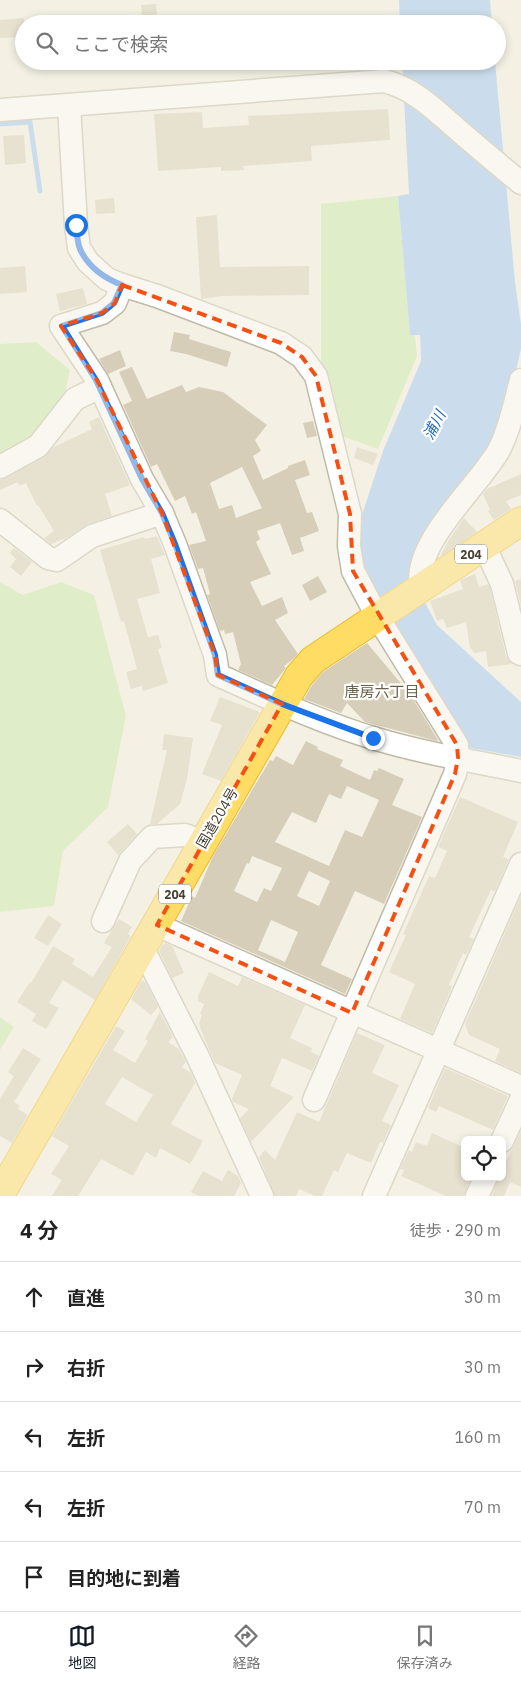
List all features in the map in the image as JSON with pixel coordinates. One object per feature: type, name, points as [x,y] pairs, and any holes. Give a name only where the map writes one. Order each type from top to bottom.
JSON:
[{"type":"highway","name":"国道204号","points":[[0,1195],[299,676],[313,660],[376,616],[521,521]]},
{"type":"street","points":[[0,110],[384,81],[406,89],[426,103],[520,182]]},
{"type":"street","points":[[69,106],[76,225],[80,248],[88,262],[99,273],[122,285],[157,296],[281,343],[302,357],[316,376],[350,514],[349,546],[353,571],[376,616],[457,745],[458,758],[455,774],[314,1100]]},
{"type":"street","points":[[122,285],[114,303],[102,313],[62,326],[100,387],[142,479],[162,513],[215,655],[218,675],[282,704],[380,741],[521,770]]},
{"type":"street","points":[[421,587],[419,578],[434,537],[499,450],[507,430],[521,380]]},
{"type":"street","points":[[0,466],[38,446],[75,399],[100,387]]},
{"type":"street","points":[[0,520],[48,558],[57,560],[92,536],[162,513]]},
{"type":"street","points":[[484,545],[502,584],[519,654],[521,654]]},
{"type":"street","points":[[104,922],[130,861],[152,837],[184,835],[204,842]]},
{"type":"street","points":[[374,1196],[521,864]]},
{"type":"street","points":[[156,925],[521,1087]]},
{"type":"street","points":[[143,949],[197,1055],[262,1196]]},
{"type":"street","points":[[504,1136],[521,1100]]},
{"type":"street","points":[[477,1196],[484,1181]]},
{"type":"highlighted area","points":[[122,285],[281,343],[302,357],[316,376],[350,514],[353,571],[457,745],[458,758],[455,774],[352,1013],[157,925],[282,704],[218,675],[215,655],[162,513],[97,380],[61,326],[102,313],[115,303]]},
{"type":"green space","points":[[398,196],[410,335],[415,335],[417,356],[378,449],[339,435],[321,360],[321,204]]},
{"type":"green space","points":[[36,342],[70,370],[63,403],[26,447],[0,456],[0,344]]},
{"type":"green space","points":[[0,582],[23,595],[61,582],[94,595],[126,716],[108,807],[63,851],[54,906],[0,912]]},
{"type":"green space","points":[[0,1017],[14,1027],[0,1050]]},
{"type":"water","points":[[399,0],[490,0],[491,15],[400,15]]},
{"type":"water","name":"浦川","points":[[402,70],[496,70],[515,282],[521,324],[521,349],[498,448],[433,534],[421,595],[437,625],[521,702],[521,757],[465,747],[391,629],[352,545],[383,451],[421,361],[420,335],[410,335],[398,196],[409,194]]},
{"type":"building","points":[[156,4],[157,15],[142,15],[141,5]]},
{"type":"building","points":[[15,19],[15,37],[0,38],[0,20]]},
{"type":"building","points":[[388,109],[390,140],[311,146],[312,161],[243,166],[244,170],[221,171],[221,167],[158,171],[154,114],[202,112],[203,128],[249,125],[248,116]]},
{"type":"building","points":[[24,135],[26,163],[5,165],[3,136]]},
{"type":"building","points":[[114,198],[115,213],[96,214],[95,200]]},
{"type":"building","points":[[217,215],[220,267],[309,266],[309,295],[222,296],[201,299],[196,217]]},
{"type":"building","points":[[25,266],[27,292],[0,294],[0,268]]},
{"type":"building","points":[[83,288],[87,304],[60,311],[56,294]]},
{"type":"building","points":[[174,332],[190,335],[189,339],[231,352],[227,367],[170,351]]},
{"type":"building","points":[[120,350],[126,366],[108,374],[99,359]]},
{"type":"building","points":[[132,367],[147,399],[182,385],[186,392],[199,387],[223,392],[267,425],[255,440],[261,451],[253,456],[263,480],[288,468],[288,466],[305,460],[310,475],[295,480],[307,513],[312,512],[319,531],[300,538],[304,551],[292,555],[280,523],[257,531],[260,539],[256,542],[271,574],[250,582],[262,606],[282,597],[288,613],[275,620],[298,654],[284,666],[286,668],[272,685],[238,670],[241,664],[233,632],[225,634],[224,630],[220,631],[207,595],[210,594],[203,568],[198,569],[189,545],[206,541],[196,512],[192,514],[185,496],[175,501],[157,464],[151,467],[123,405],[132,401],[119,372]],"holes":[[[242,467],[262,508],[236,518],[232,505],[219,509],[210,483]]]},
{"type":"building","points":[[99,417],[130,485],[105,494],[112,516],[88,524],[66,538],[51,544],[44,538],[54,531],[37,506],[26,483],[19,486],[18,482],[0,490],[0,480],[44,457],[54,447],[92,429],[89,422]]},
{"type":"building","points":[[313,421],[317,436],[307,438],[303,423]]},
{"type":"building","points":[[357,447],[378,454],[373,465],[354,458]]},
{"type":"building","points":[[521,474],[521,495],[506,501],[511,509],[494,520],[488,511],[490,510],[483,494],[487,489]]},
{"type":"building","points":[[464,518],[477,532],[440,557],[448,541]]},
{"type":"building","points":[[157,536],[165,555],[151,559],[160,593],[137,599],[148,637],[158,635],[162,648],[158,649],[168,683],[143,691],[142,686],[131,689],[126,672],[137,669],[124,621],[121,622],[100,550],[144,537],[145,539]]},
{"type":"building","points":[[14,548],[32,562],[21,576],[10,567],[16,559],[10,553]]},
{"type":"building","points":[[475,574],[479,587],[488,584],[490,588],[506,656],[512,664],[488,667],[486,651],[475,653],[470,648],[466,622],[447,628],[443,619],[437,621],[430,601],[463,589],[460,580]]},
{"type":"building","points":[[318,576],[327,592],[310,601],[302,585]]},
{"type":"building","points":[[521,579],[521,606],[515,581]]},
{"type":"building","points":[[367,643],[410,694],[437,741],[365,722],[347,703],[341,713],[304,699],[312,685],[323,672]]},
{"type":"building","points":[[220,697],[260,712],[221,781],[202,774],[222,725],[210,721]]},
{"type":"building","points":[[164,734],[193,738],[187,779],[180,804],[157,824],[150,824],[167,750],[162,750]]},
{"type":"building","points":[[306,741],[318,747],[317,749],[343,760],[340,766],[370,780],[374,770],[377,771],[379,768],[404,779],[392,805],[422,817],[384,904],[355,891],[321,965],[352,979],[345,994],[181,921],[192,896],[195,898],[213,856],[270,760],[273,761],[276,756],[293,765]],"holes":[[[347,786],[379,800],[362,837],[345,830],[329,866],[275,842],[292,812],[316,823],[329,794],[341,799]],[[252,856],[282,868],[271,891],[264,888],[257,902],[234,891],[247,863],[249,864]],[[309,871],[330,881],[319,906],[297,896]],[[271,920],[298,932],[285,962],[258,950]]]},
{"type":"building","points":[[460,797],[518,822],[503,857],[509,859],[495,891],[491,890],[469,937],[474,939],[466,955],[463,953],[449,985],[452,986],[432,1033],[400,1019],[415,984],[389,972],[406,935],[403,934],[429,876],[435,878],[447,851],[438,847]]},
{"type":"building","points":[[128,824],[137,834],[118,855],[107,842]]},
{"type":"building","points":[[521,896],[521,1073],[495,1061],[500,1049],[469,1035],[465,1024]]},
{"type":"building","points":[[48,915],[62,924],[48,946],[34,938]]},
{"type":"building","points":[[119,919],[132,927],[128,934],[131,936],[95,1000],[63,980],[49,1003],[59,1008],[46,1029],[32,1021],[36,1014],[17,1002],[31,983],[53,946],[75,959],[72,964],[93,977],[112,947],[104,943]]},
{"type":"building","points":[[166,943],[173,947],[184,973],[172,978],[159,951],[162,945]]},
{"type":"building","points":[[209,972],[238,986],[242,977],[305,1005],[290,1038],[312,1048],[311,1052],[319,1056],[312,1071],[282,1058],[270,1086],[294,1097],[251,1142],[240,1118],[249,1109],[233,1102],[232,1099],[242,1075],[215,1063],[199,1024],[204,1004],[198,1001],[198,996]]},
{"type":"building","points":[[142,980],[146,983],[158,1007],[151,1015],[131,999]]},
{"type":"building","points":[[160,1012],[173,1037],[168,1042],[179,1049],[186,1062],[182,1067],[191,1073],[195,1083],[171,1124],[203,1141],[190,1164],[160,1148],[156,1158],[146,1152],[133,1176],[101,1159],[78,1196],[52,1196],[62,1180],[51,1174],[69,1146],[52,1136],[116,1026],[125,1031],[113,1050],[135,1063],[148,1041],[145,1039]],"holes":[[[122,1077],[153,1095],[136,1122],[105,1104]]]},
{"type":"building","points":[[357,1033],[385,1045],[372,1073],[399,1085],[382,1121],[391,1125],[383,1143],[380,1142],[371,1163],[347,1153],[338,1172],[334,1170],[322,1196],[315,1196],[299,1189],[296,1196],[275,1196],[259,1157],[265,1150],[275,1160],[297,1112],[319,1122]]},
{"type":"building","points":[[23,1048],[41,1059],[14,1102],[20,1106],[18,1109],[28,1115],[12,1143],[0,1136],[0,1099],[14,1076],[8,1072]]},
{"type":"building","points":[[445,1068],[508,1096],[493,1130],[439,1106],[436,1112],[428,1108]]},
{"type":"building","points":[[521,1131],[521,1187],[510,1182],[504,1196],[492,1196],[498,1181],[506,1181],[506,1161]]},
{"type":"building","points":[[432,1133],[461,1146],[461,1181],[470,1181],[464,1196],[446,1196],[401,1176],[404,1170],[400,1169],[409,1150],[412,1152],[416,1142],[427,1146]]},
{"type":"building","points":[[228,1170],[238,1176],[241,1183],[234,1196],[199,1196],[191,1192],[203,1171],[222,1181]]},
{"type":"waterway","points":[[0,124],[30,122],[40,191]]},
{"type":"district","name":"唐房六丁目","points":[[382,691]]},
{"type":"route","points":[[76,225],[80,248],[88,262],[99,273],[122,285],[114,303],[102,313],[62,326],[96,380],[142,479],[162,513],[215,655],[218,675],[282,704],[373,738]]}]
